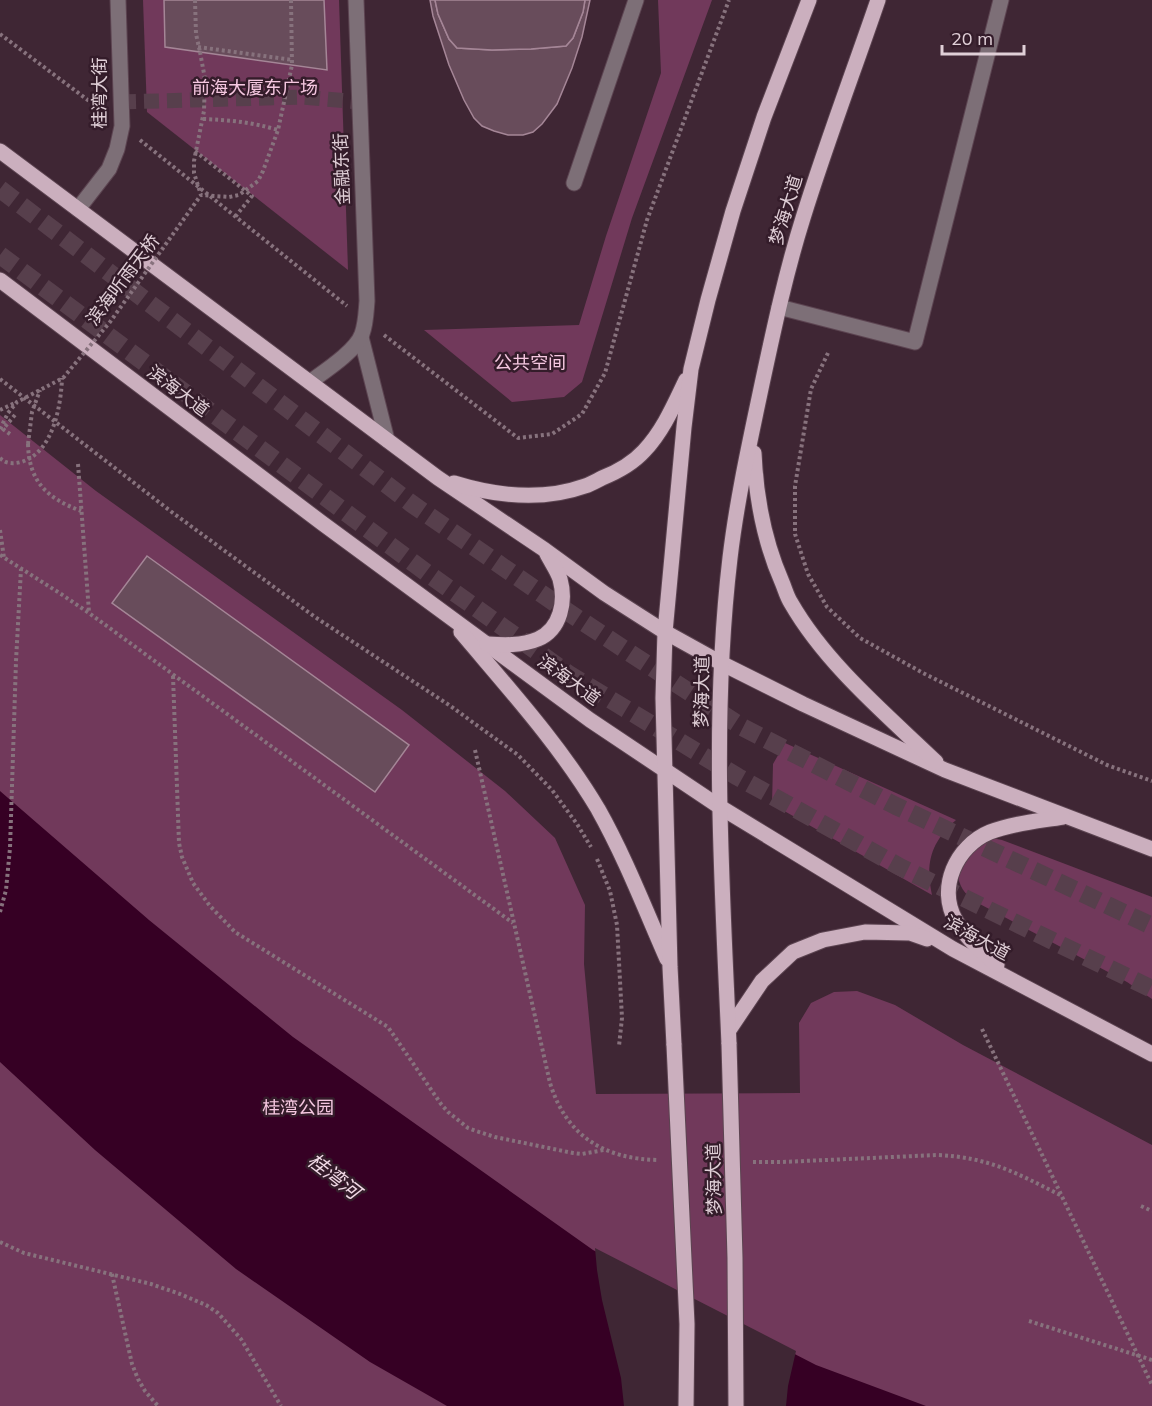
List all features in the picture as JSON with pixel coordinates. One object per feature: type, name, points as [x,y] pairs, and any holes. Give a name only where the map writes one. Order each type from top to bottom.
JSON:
[{"type":"main road","name":"梦海大道","points":[[686,1406],[687,1324],[670,967],[663,698],[665,632],[675,514],[692,369],[708,300],[733,211],[764,117],[809,0]]},
{"type":"main road","name":"梦海大道","points":[[736,1406],[729,1037],[720,807],[721,663],[730,558],[753,427],[779,307],[802,220],[878,0]]},
{"type":"main road","points":[[0,151],[438,478],[545,550],[603,593],[665,632],[803,704],[945,770],[1152,849]]},
{"type":"main road","name":"滨海大道","points":[[0,280],[322,523],[590,720],[720,807],[953,948],[1152,1054]]},
{"type":"main road","points":[[438,478],[478,490],[509,495],[548,495],[585,486],[616,472],[643,452],[664,425],[692,369]]},
{"type":"main road","points":[[753,427],[755,477],[762,518],[773,561],[790,603],[817,642],[847,675],[945,770]]},
{"type":"main road","points":[[487,644],[513,645],[538,639],[553,628],[559,616],[563,596],[559,577],[545,550]]},
{"type":"main road","points":[[445,614],[548,735],[598,810],[640,897],[670,967]]},
{"type":"main road","points":[[1012,980],[971,941],[956,920],[948,900],[953,868],[960,855],[972,843],[989,832],[1018,824],[1066,817]]},
{"type":"main road","points":[[729,1037],[762,981],[793,952],[823,940],[865,932],[910,933],[953,948]]},
{"type":"street","name":"桂湾大街","points":[[78,209],[109,169],[117,149],[122,126],[118,0]]},
{"type":"street","name":"金融东街","points":[[310,382],[351,350],[361,337],[366,321],[356,0]]},
{"type":"street","points":[[574,183],[636,0]]},
{"type":"street","points":[[779,307],[915,342],[1001,0]]},
{"type":"street","points":[[361,337],[387,440]]},
{"type":"path","points":[[195,0],[196,34],[205,79],[194,173],[201,195],[229,197],[239,195],[258,181],[278,130],[292,62],[291,0]]},
{"type":"path","points":[[0,34],[122,126],[366,321],[518,438],[552,434],[582,414],[605,373],[647,220],[729,0]]},
{"type":"path","points":[[199,50],[292,62]]},
{"type":"path","points":[[202,119],[256,123],[278,130]]},
{"type":"path","points":[[195,151],[252,196],[235,217]]},
{"type":"path","name":"滨海听雨天桥","points":[[0,430],[8,413],[17,402],[63,378],[110,322],[201,195]]},
{"type":"path","points":[[828,353],[811,389],[795,486],[795,534],[808,574],[827,607],[860,638],[923,673],[1107,765],[1152,781]]},
{"type":"path","points":[[0,458],[10,463],[27,460],[44,444],[57,417],[63,378]]},
{"type":"path","points":[[0,379],[173,513],[315,617],[449,705],[518,755],[552,790],[594,850],[610,891],[617,925],[620,973],[622,1018],[619,1046]]},
{"type":"path","points":[[40,390],[32,412],[28,444],[30,465],[39,484],[49,495],[81,511]]},
{"type":"path","points":[[0,410],[17,402]]},
{"type":"path","points":[[0,430],[10,434],[3,429],[15,415]]},
{"type":"path","points":[[78,464],[89,614]]},
{"type":"path","points":[[0,530],[2,556],[89,614],[513,924]]},
{"type":"path","points":[[0,912],[6,890],[10,848],[21,568]]},
{"type":"path","points":[[173,676],[179,843],[187,871],[210,906],[235,932],[388,1027],[441,1104],[468,1128],[495,1137],[573,1153],[582,1154],[605,1150]]},
{"type":"path","points":[[981,1029],[1152,1385]]},
{"type":"path","points":[[1141,1206],[1152,1211]]},
{"type":"path","points":[[0,1242],[24,1253],[151,1284],[206,1305],[218,1313],[241,1339],[281,1406]]},
{"type":"path","points":[[112,1274],[132,1364],[145,1391],[158,1406]]},
{"type":"path","points":[[1029,1321],[1152,1360]]},
{"type":"green space","name":"前海大厦东广场","points":[[143,0],[339,0],[348,270],[147,112]]},
{"type":"green space","name":"公共空间","points":[[658,0],[712,0],[632,218],[582,382],[564,397],[512,402],[424,330],[579,325],[606,236],[661,73]]},
{"type":"green space","name":"桂湾公园","points":[[0,415],[96,491],[402,710],[505,791],[555,838],[585,905],[584,964],[596,1094],[800,1093],[799,1023],[811,1003],[834,992],[857,991],[895,1005],[963,1045],[1152,1145],[1152,1406],[0,1406]]},
{"type":"green space","points":[[785,743],[956,820],[941,836],[932,854],[929,873],[932,895],[772,804],[773,764]]},
{"type":"green space","points":[[992,838],[1152,897],[1152,999],[1127,982],[976,902],[966,893],[959,879],[960,860]]},
{"type":"water","name":"桂湾河","points":[[0,791],[149,920],[293,1037],[593,1250],[816,1365],[926,1406],[447,1406],[370,1362],[236,1269],[95,1150],[0,1062]]},
{"type":"pier","points":[[595,1248],[796,1351],[786,1406],[624,1406],[621,1378],[602,1300]]},
{"type":"building","points":[[164,0],[324,0],[327,70],[165,47]]},
{"type":"building","points":[[430,0],[435,0],[438,14],[449,39],[457,48],[492,50],[566,46],[573,38],[585,0],[590,0],[582,37],[557,104],[533,132],[508,135],[482,126],[474,118],[449,65]]},
{"type":"building","points":[[435,0],[585,0],[573,38],[566,46],[492,50],[457,48],[449,39],[438,14]]},
{"type":"building","points":[[147,556],[409,745],[375,792],[112,603]]},
{"type":"tunnel","points":[[121,102],[302,97],[359,102]]},
{"type":"tunnel","points":[[0,189],[412,504],[568,612],[742,727],[896,806],[1152,926]]},
{"type":"tunnel","points":[[0,255],[427,573],[570,675],[738,777],[900,867],[1152,989]]}]
